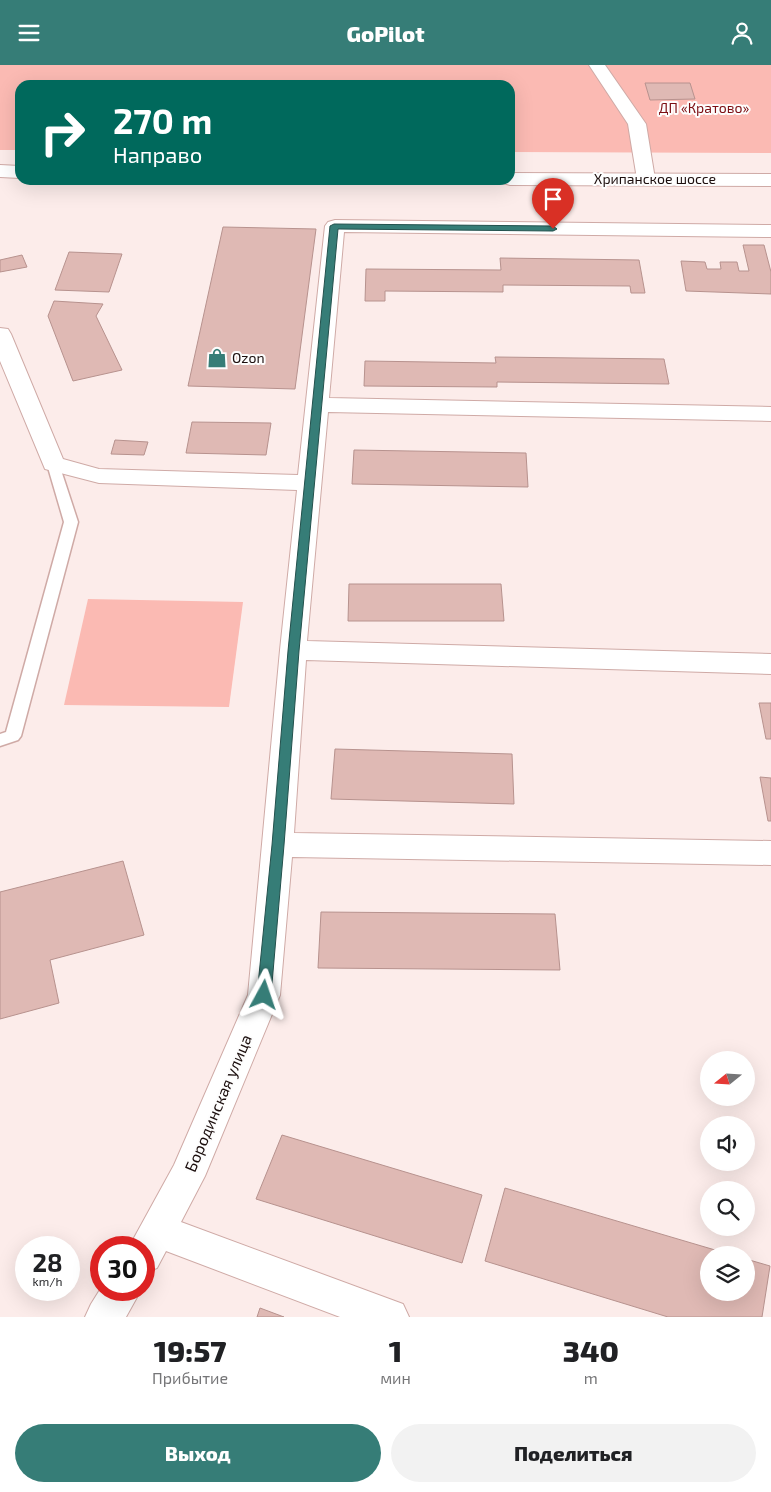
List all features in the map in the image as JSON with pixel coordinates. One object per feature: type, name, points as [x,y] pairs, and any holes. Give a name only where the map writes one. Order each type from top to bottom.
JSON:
[{"type":"street","points":[[597,65],[637,124],[646,179]]},
{"type":"street","points":[[0,171],[15,172]]},
{"type":"street","name":"Хрипанское шоссе","points":[[515,179],[771,180]]},
{"type":"street","name":"Бородинская улица","points":[[155,1236],[187,1176],[264,995],[293,651],[334,226],[771,231]]},
{"type":"street","points":[[0,334],[53,465],[99,476],[310,483]]},
{"type":"street","points":[[317,405],[771,414]]},
{"type":"street","points":[[293,651],[771,664]]},
{"type":"street","points":[[278,845],[771,853]]},
{"type":"street","points":[[155,1244],[390,1317]]},
{"type":"street","points":[[104,1317],[115,1301]]},
{"type":"lane","points":[[0,740],[13,736],[71,522],[53,465]]},
{"type":"green space","name":"ДП «Кратово»","points":[[0,65],[771,65],[771,153],[515,152],[515,80],[15,80],[15,150],[0,150]]},
{"type":"green space","points":[[88,599],[243,602],[229,707],[64,705]]},
{"type":"building","points":[[645,83],[690,83],[695,99],[650,100]]},
{"type":"building","points":[[223,227],[316,229],[295,389],[188,386]]},
{"type":"building","points":[[743,245],[764,245],[771,272],[771,294],[686,291],[681,261],[705,262],[707,269],[721,269],[720,262],[737,262],[739,271],[749,271]]},
{"type":"building","points":[[69,252],[122,254],[109,292],[55,290]]},
{"type":"building","points":[[22,255],[27,267],[0,272],[0,260]]},
{"type":"building","points":[[500,258],[639,260],[645,293],[631,293],[630,286],[503,285],[503,292],[385,291],[385,301],[365,301],[366,269],[501,270]]},
{"type":"building","points":[[54,301],[103,304],[96,316],[122,370],[73,381],[48,316]]},
{"type":"building","points":[[495,357],[664,359],[669,384],[497,382],[497,387],[364,386],[365,361],[496,363]]},
{"type":"building","points":[[192,422],[271,423],[266,455],[186,453]]},
{"type":"building","points":[[115,440],[148,442],[144,455],[111,454]]},
{"type":"building","points":[[354,450],[526,453],[528,487],[352,484]]},
{"type":"building","points":[[349,584],[501,584],[504,621],[348,621]]},
{"type":"building","points":[[759,703],[771,703],[771,739],[766,739]]},
{"type":"building","points":[[335,749],[512,754],[514,804],[331,799]]},
{"type":"building","points":[[760,777],[771,778],[771,821],[768,821]]},
{"type":"building","points":[[123,861],[144,935],[50,960],[59,1003],[0,1019],[0,892]]},
{"type":"building","points":[[321,912],[555,914],[560,970],[318,968]]},
{"type":"building","points":[[282,1135],[482,1195],[462,1263],[256,1199]]},
{"type":"building","points":[[505,1188],[702,1246],[700,1246],[700,1301],[755,1301],[755,1262],[770,1266],[762,1317],[668,1317],[485,1261]]},
{"type":"building","points":[[260,1308],[284,1317],[257,1317]]},
{"type":"place","name":"Ozon","points":[[217,358]]},
{"type":"route","points":[[264,995],[293,651],[334,226],[553,229]]}]
